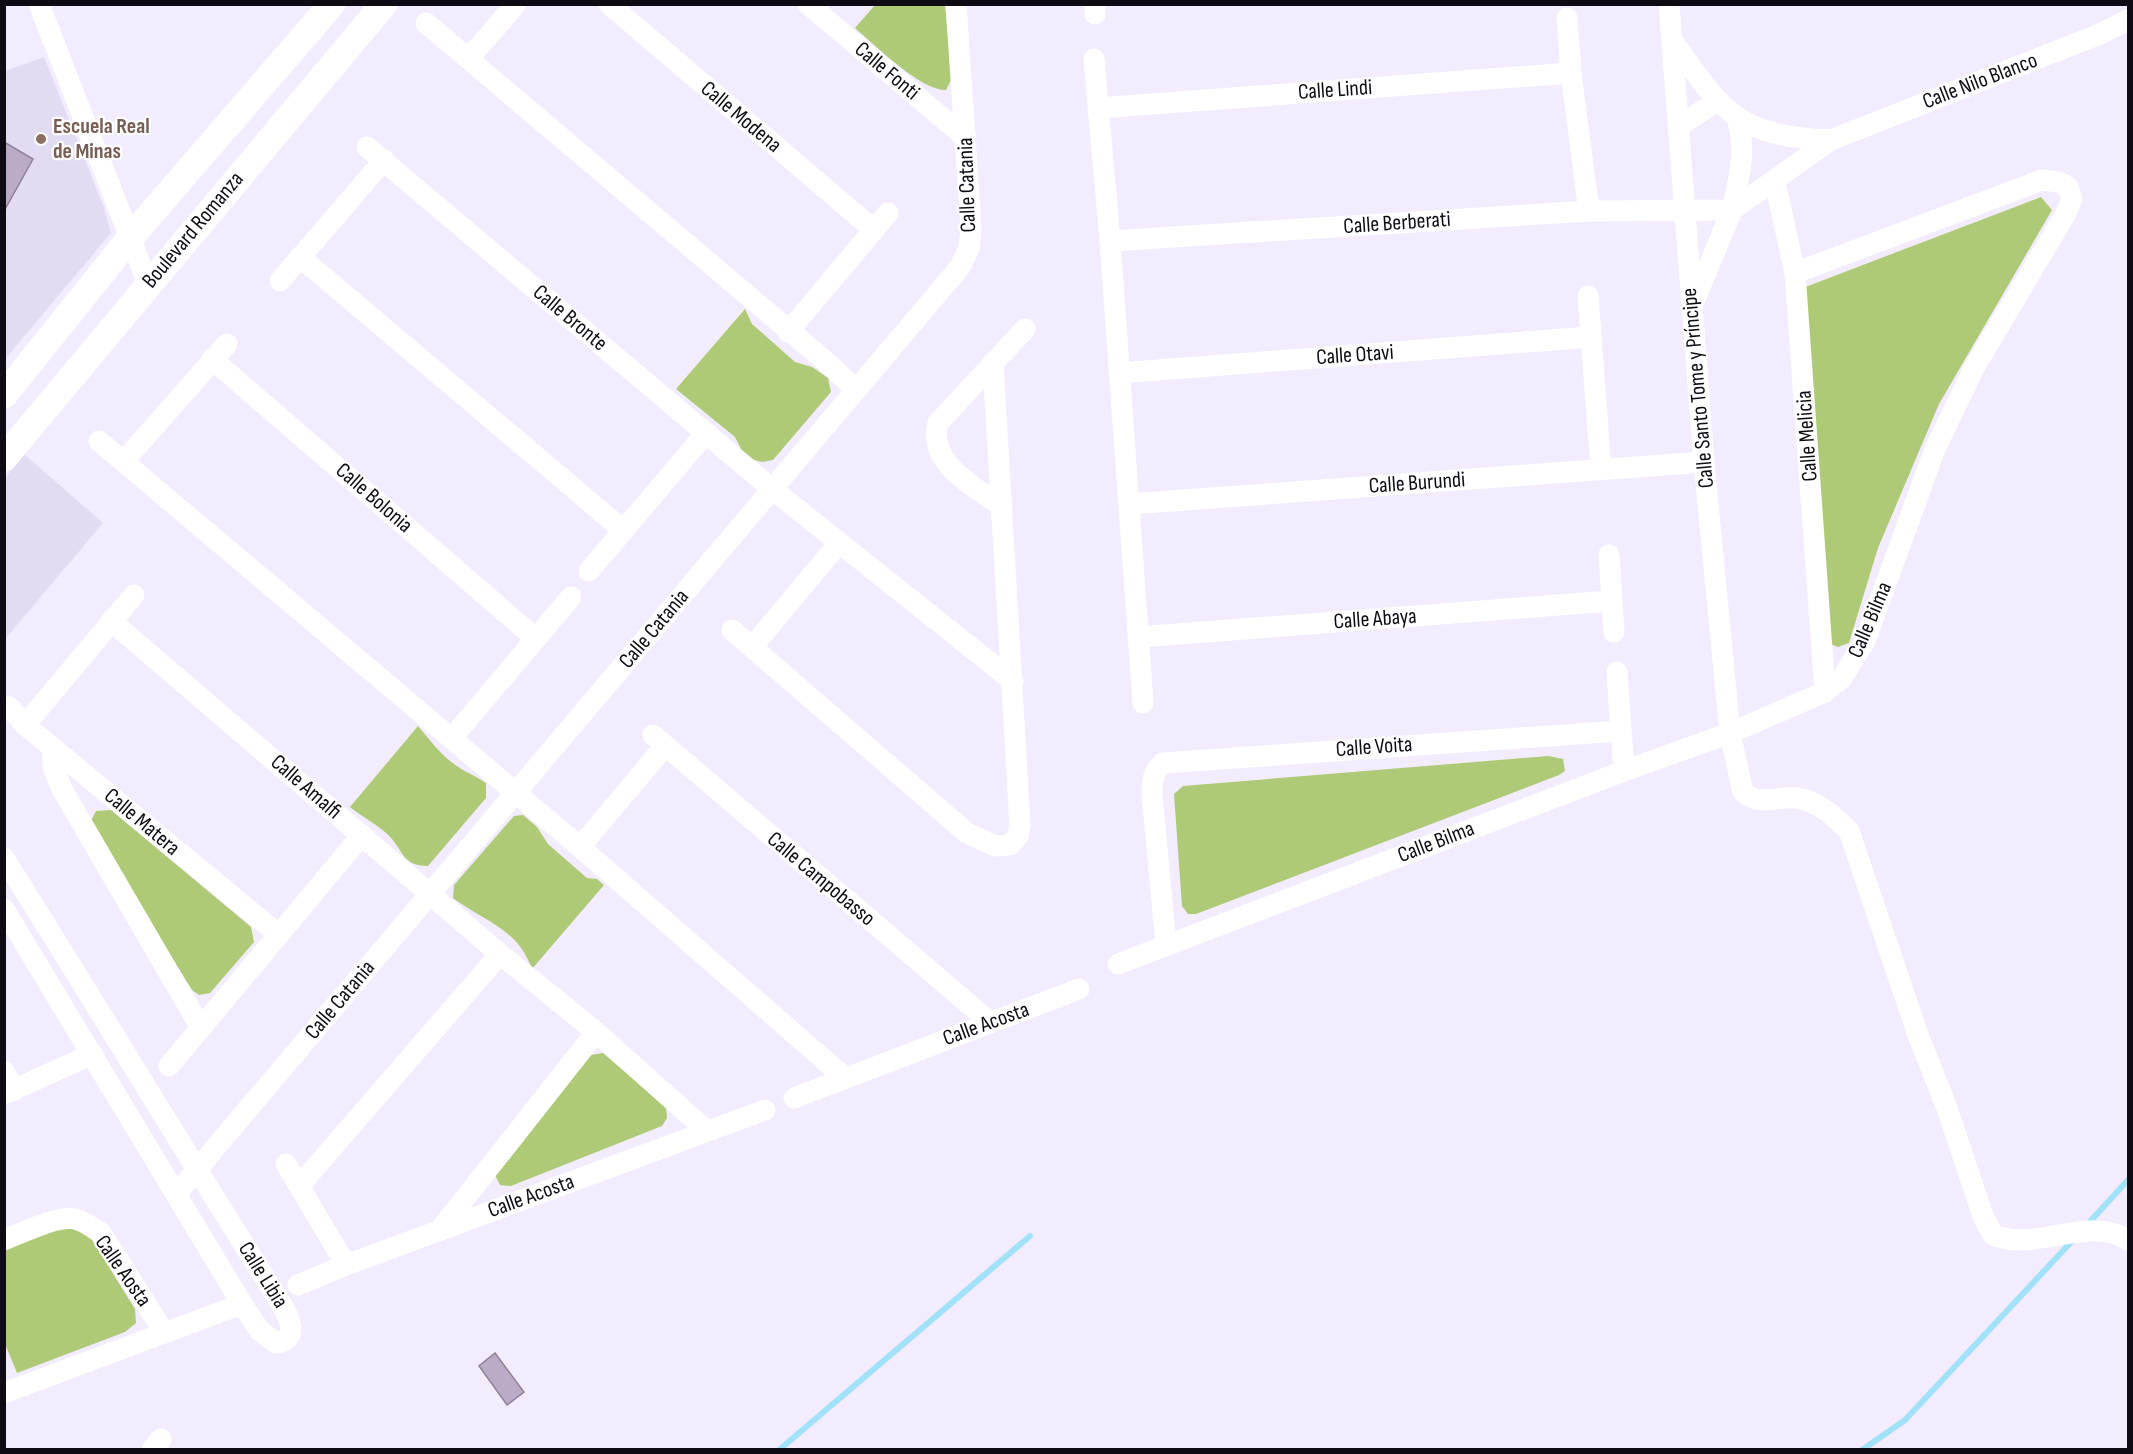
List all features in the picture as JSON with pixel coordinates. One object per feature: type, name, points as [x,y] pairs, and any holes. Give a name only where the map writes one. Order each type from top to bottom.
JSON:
[{"type":"main road","name":"Boulevard Romanza","points":[[4,395],[130,238],[332,4]]},
{"type":"main road","name":"Boulevard Romanza","points":[[4,458],[384,4]]},
{"type":"street","points":[[39,4],[148,284]]},
{"type":"street","points":[[469,58],[516,4]]},
{"type":"street","name":"Calle Modena","points":[[609,4],[873,229]]},
{"type":"street","name":"Calle Fonti","points":[[808,4],[966,138]]},
{"type":"street","name":"Calle Catania","points":[[177,1193],[960,267],[969,248],[970,206],[956,4]]},
{"type":"street","name":"Calle Santo Tome y Príncipe","points":[[1670,4],[1704,462],[1730,733],[1743,792],[1758,801],[1799,798],[1834,816],[1849,831],[1918,1035],[1947,1108],[1983,1216],[1994,1235],[2013,1240],[2109,1230],[2128,1240]]},
{"type":"street","points":[[1567,18],[1571,73],[1589,211]]},
{"type":"street","name":"Calle Nilo Blanco","points":[[1732,210],[1775,182],[1831,140],[2089,39],[2128,20]]},
{"type":"street","points":[[426,23],[788,332],[831,366],[856,390]]},
{"type":"street","name":"Calle Nilo Blanco","points":[[1672,41],[1716,102],[1737,118],[1770,133],[1792,138],[1831,140]]},
{"type":"street","points":[[1094,58],[1130,504],[1143,703]]},
{"type":"street","name":"Calle Lindi","points":[[1098,108],[1571,73]]},
{"type":"street","points":[[1679,126],[1716,102]]},
{"type":"street","points":[[1691,307],[1732,210],[1743,154],[1742,132],[1737,118]]},
{"type":"street","name":"Calle Bronte","points":[[300,257],[375,154],[772,489],[1013,681]]},
{"type":"street","name":"Calle Bilma","points":[[1119,964],[1624,771],[1730,733],[1825,692],[1842,678],[1855,660],[1935,449],[1974,369],[2065,215],[2072,199],[2068,187],[2059,182],[2042,180],[1796,273]]},
{"type":"street","name":"Calle Melicia","points":[[1775,182],[1796,273],[1825,692]]},
{"type":"street","name":"Calle Berberati","points":[[1110,241],[1589,211],[1732,210]]},
{"type":"street","points":[[788,332],[888,213]]},
{"type":"street","points":[[280,281],[300,257],[623,530]]},
{"type":"street","points":[[1588,296],[1601,469]]},
{"type":"street","points":[[1002,507],[946,464],[936,441],[938,423],[1025,329]]},
{"type":"street","name":"Calle Otavi","points":[[1119,373],[1591,337]]},
{"type":"street","points":[[124,461],[227,344]]},
{"type":"street","name":"Calle Bolonia","points":[[212,359],[535,638]]},
{"type":"street","points":[[732,630],[967,833],[995,846],[1010,845],[1018,836],[1020,825],[993,363]]},
{"type":"street","points":[[589,571],[706,433]]},
{"type":"street","points":[[99,441],[580,847],[844,1077]]},
{"type":"street","name":"Calle Burundi","points":[[1130,504],[1704,462]]},
{"type":"street","points":[[752,647],[839,543]]},
{"type":"street","points":[[1610,555],[1614,632]]},
{"type":"street","points":[[25,725],[134,595]]},
{"type":"street","points":[[452,738],[571,597]]},
{"type":"street","name":"Calle Abaya","points":[[1139,637],[1611,601]]},
{"type":"street","name":"Calle Amalfi","points":[[111,621],[500,954],[596,1032],[707,1131]]},
{"type":"street","points":[[1617,672],[1624,771]]},
{"type":"street","name":"Calle Matera","points":[[9,706],[25,725],[279,935]]},
{"type":"street","name":"Calle Voita","points":[[1166,945],[1152,794],[1153,778],[1157,768],[1173,761],[1620,730]]},
{"type":"street","name":"Calle Campobasso","points":[[580,847],[659,741],[990,1022]]},
{"type":"street","points":[[53,748],[53,768],[63,791],[201,1028]]},
{"type":"street","points":[[169,1066],[362,835]]},
{"type":"street","name":"Calle Libia","points":[[4,858],[105,1018],[196,1172],[284,1308],[293,1326],[292,1333],[282,1342],[270,1340],[260,1331],[242,1304],[4,909]]},
{"type":"street","points":[[300,1185],[500,954]]},
{"type":"street","name":"Calle Acosta","points":[[794,1098],[1078,989]]},
{"type":"street","points":[[440,1230],[596,1032]]},
{"type":"street","points":[[4,1071],[10,1092],[93,1054]]},
{"type":"street","name":"Calle Acosta","points":[[298,1285],[346,1265],[765,1110]]},
{"type":"street","points":[[286,1164],[346,1265]]},
{"type":"street","name":"Calle Aosta","points":[[4,1240],[60,1220],[73,1219],[85,1223],[101,1233],[164,1332]]},
{"type":"street","name":"Calle Aosta","points":[[4,1394],[242,1304]]},
{"type":"shaded area","name":"Escuela Real de Minas","points":[[44,57],[104,208],[111,233],[5,359],[5,71]]},
{"type":"shaded area","points":[[24,454],[103,523],[5,639],[5,478]]},
{"type":"green space","points":[[875,5],[945,5],[952,78],[946,90],[924,83],[911,75],[855,28]]},
{"type":"green space","points":[[2041,197],[2052,210],[1939,404],[1878,548],[1849,643],[1838,647],[1828,643],[1800,289]]},
{"type":"green space","points":[[745,309],[752,324],[795,362],[812,367],[828,378],[831,392],[773,460],[762,462],[751,459],[742,451],[735,437],[676,389]]},
{"type":"green space","points":[[418,726],[449,760],[486,783],[486,798],[428,866],[414,864],[410,861],[388,835],[350,807]]},
{"type":"green space","points":[[1548,756],[1563,759],[1565,771],[1196,914],[1188,914],[1182,906],[1174,794],[1183,786]]},
{"type":"green space","points":[[111,810],[251,927],[254,942],[210,993],[199,995],[192,990],[95,833],[91,821],[96,811]]},
{"type":"green space","points":[[523,815],[537,827],[548,844],[587,878],[597,879],[604,885],[532,969],[526,955],[509,935],[453,898],[454,885],[514,816]]},
{"type":"green space","points":[[603,1053],[666,1107],[667,1118],[662,1126],[511,1186],[500,1185],[493,1171],[591,1055]]},
{"type":"green space","points":[[72,1223],[84,1227],[135,1309],[136,1323],[125,1332],[17,1373],[5,1344],[4,1250]]},
{"type":"building","points":[[4,142],[33,159],[4,211]]},
{"type":"building","points":[[495,1353],[524,1392],[507,1405],[479,1366]]},
{"type":"waterway","points":[[2086,1226],[2128,1180]]},
{"type":"waterway","points":[[779,1450],[1030,1236]]},
{"type":"waterway","points":[[1862,1450],[1905,1420],[2073,1240]]},
{"type":"place","name":"Escuela Real de Minas","points":[[41,139]]}]
